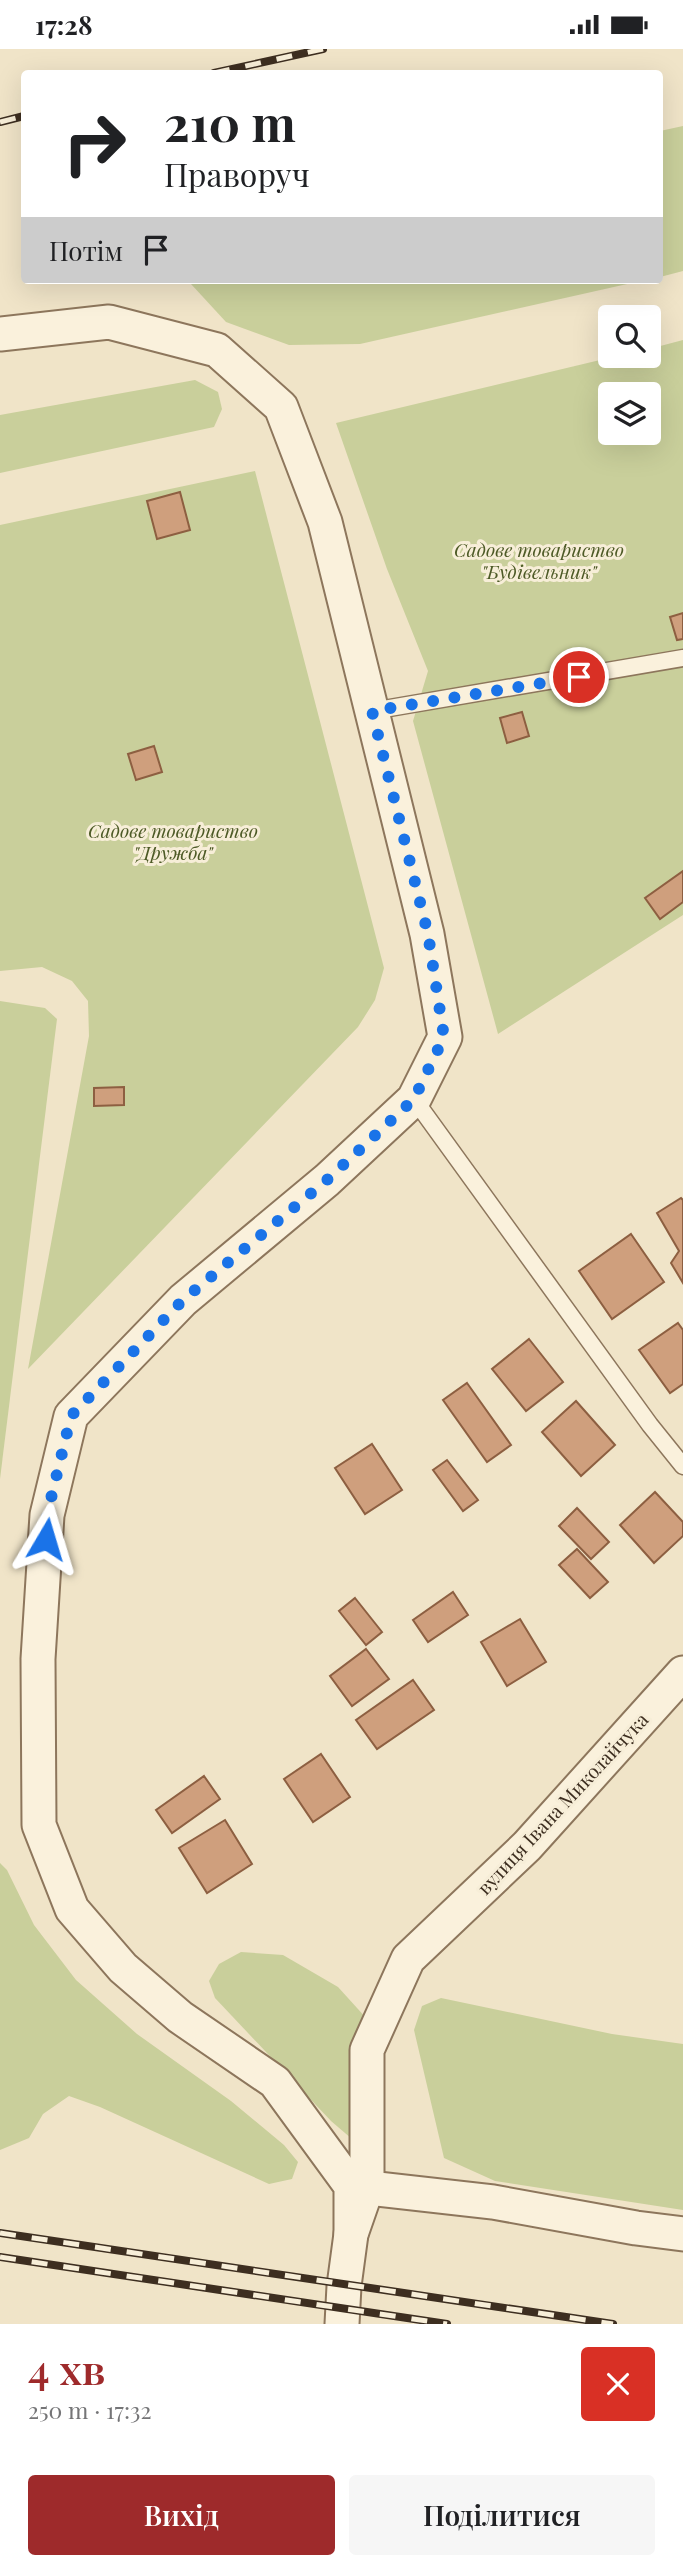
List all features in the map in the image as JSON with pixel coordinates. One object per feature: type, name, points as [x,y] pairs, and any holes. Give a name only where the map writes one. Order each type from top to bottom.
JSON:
[{"type":"street","points":[[0,334],[109,322],[216,350],[281,407],[325,522],[428,934],[444,1037],[414,1099],[327,1180],[183,1300],[71,1416],[47,1515],[38,1659],[39,1825],[72,1909],[123,1968],[180,2017],[275,2082],[359,2187],[493,2202],[683,2234]]},
{"type":"street","name":"вулиця Івана Миколайчука","points":[[359,2187],[367,2050],[408,1959],[527,1846],[683,1673]]},
{"type":"street","points":[[342,2324],[344,2286],[359,2187]]},
{"type":"lane","points":[[372,711],[683,658]]},
{"type":"lane","points":[[414,1099],[641,1414],[683,1466]]},
{"type":"green space","points":[[683,126],[683,271],[663,276],[663,130]]},
{"type":"green space","points":[[191,284],[627,284],[360,344],[289,345],[226,322]]},
{"type":"green space","name":"Садове товариство \"Будівельник\"","points":[[683,340],[683,915],[498,1034],[413,721],[428,671],[387,569],[336,423],[598,360],[598,368],[661,368],[661,346]]},
{"type":"green space","points":[[195,380],[218,392],[222,409],[214,427],[0,473],[0,415]]},
{"type":"green space","name":"Садове товариство \"Дружба\"","points":[[255,471],[384,968],[375,1000],[358,1027],[28,1369],[89,1036],[88,1001],[72,981],[42,967],[0,971],[0,525]]},
{"type":"green space","points":[[0,1001],[45,1008],[57,1019],[0,1479]]},
{"type":"green space","points":[[0,1863],[7,1870],[34,1925],[76,1980],[137,2034],[231,2101],[284,2145],[298,2162],[292,2179],[269,2184],[100,2107],[69,2096],[43,2114],[29,2138],[0,2150]]},
{"type":"green space","points":[[241,1952],[283,1955],[338,1987],[367,2019],[352,2139],[331,2121],[215,1998],[209,1981],[219,1964]]},
{"type":"green space","points":[[441,1998],[612,2034],[683,2044],[683,2210],[495,2181],[444,2158],[414,2030],[422,2006]]},
{"type":"building","points":[[180,492],[190,530],[157,539],[147,501]]},
{"type":"building","points":[[683,613],[683,639],[677,640],[670,617]]},
{"type":"building","points":[[522,712],[529,736],[507,743],[500,718]]},
{"type":"building","points":[[154,746],[162,772],[136,780],[128,754]]},
{"type":"building","points":[[683,871],[683,902],[660,919],[645,898]]},
{"type":"building","points":[[124,1087],[124,1105],[94,1106],[94,1088]]},
{"type":"building","points":[[681,1198],[683,1283],[671,1263],[679,1251],[657,1213]]},
{"type":"building","points":[[631,1234],[664,1282],[612,1319],[579,1271]]},
{"type":"building","points":[[678,1323],[683,1330],[683,1384],[670,1393],[639,1350]]},
{"type":"building","points":[[529,1339],[563,1382],[526,1411],[492,1369]]},
{"type":"building","points":[[467,1383],[511,1445],[487,1462],[443,1400]]},
{"type":"building","points":[[576,1401],[615,1445],[581,1476],[542,1432]]},
{"type":"building","points":[[372,1444],[402,1490],[365,1514],[335,1468]]},
{"type":"building","points":[[447,1460],[478,1500],[463,1511],[433,1470]]},
{"type":"building","points":[[655,1492],[683,1522],[683,1536],[654,1563],[620,1525]]},
{"type":"building","points":[[577,1508],[609,1542],[591,1559],[559,1526]]},
{"type":"building","points":[[577,1549],[608,1582],[590,1598],[559,1565]]},
{"type":"building","points":[[453,1592],[468,1615],[428,1642],[413,1620]]},
{"type":"building","points":[[355,1598],[382,1632],[366,1645],[339,1611]]},
{"type":"building","points":[[520,1619],[546,1662],[507,1686],[481,1642]]},
{"type":"building","points":[[366,1649],[389,1679],[352,1706],[330,1676]]},
{"type":"building","points":[[413,1680],[434,1710],[377,1749],[356,1720]]},
{"type":"building","points":[[321,1754],[350,1797],[313,1822],[284,1779]]},
{"type":"building","points":[[204,1776],[220,1799],[172,1833],[156,1810]]},
{"type":"building","points":[[225,1820],[252,1864],[207,1893],[179,1848]]},
{"type":"railway","points":[[228,70],[323,49]]},
{"type":"railway","points":[[0,122],[21,117]]},
{"type":"railway","points":[[0,2233],[613,2324]]},
{"type":"railway","points":[[0,2257],[447,2324]]},
{"type":"route","points":[[46,1539],[47,1515],[71,1416],[183,1300],[327,1180],[414,1099],[444,1037],[428,934],[372,711],[579,677]]}]
